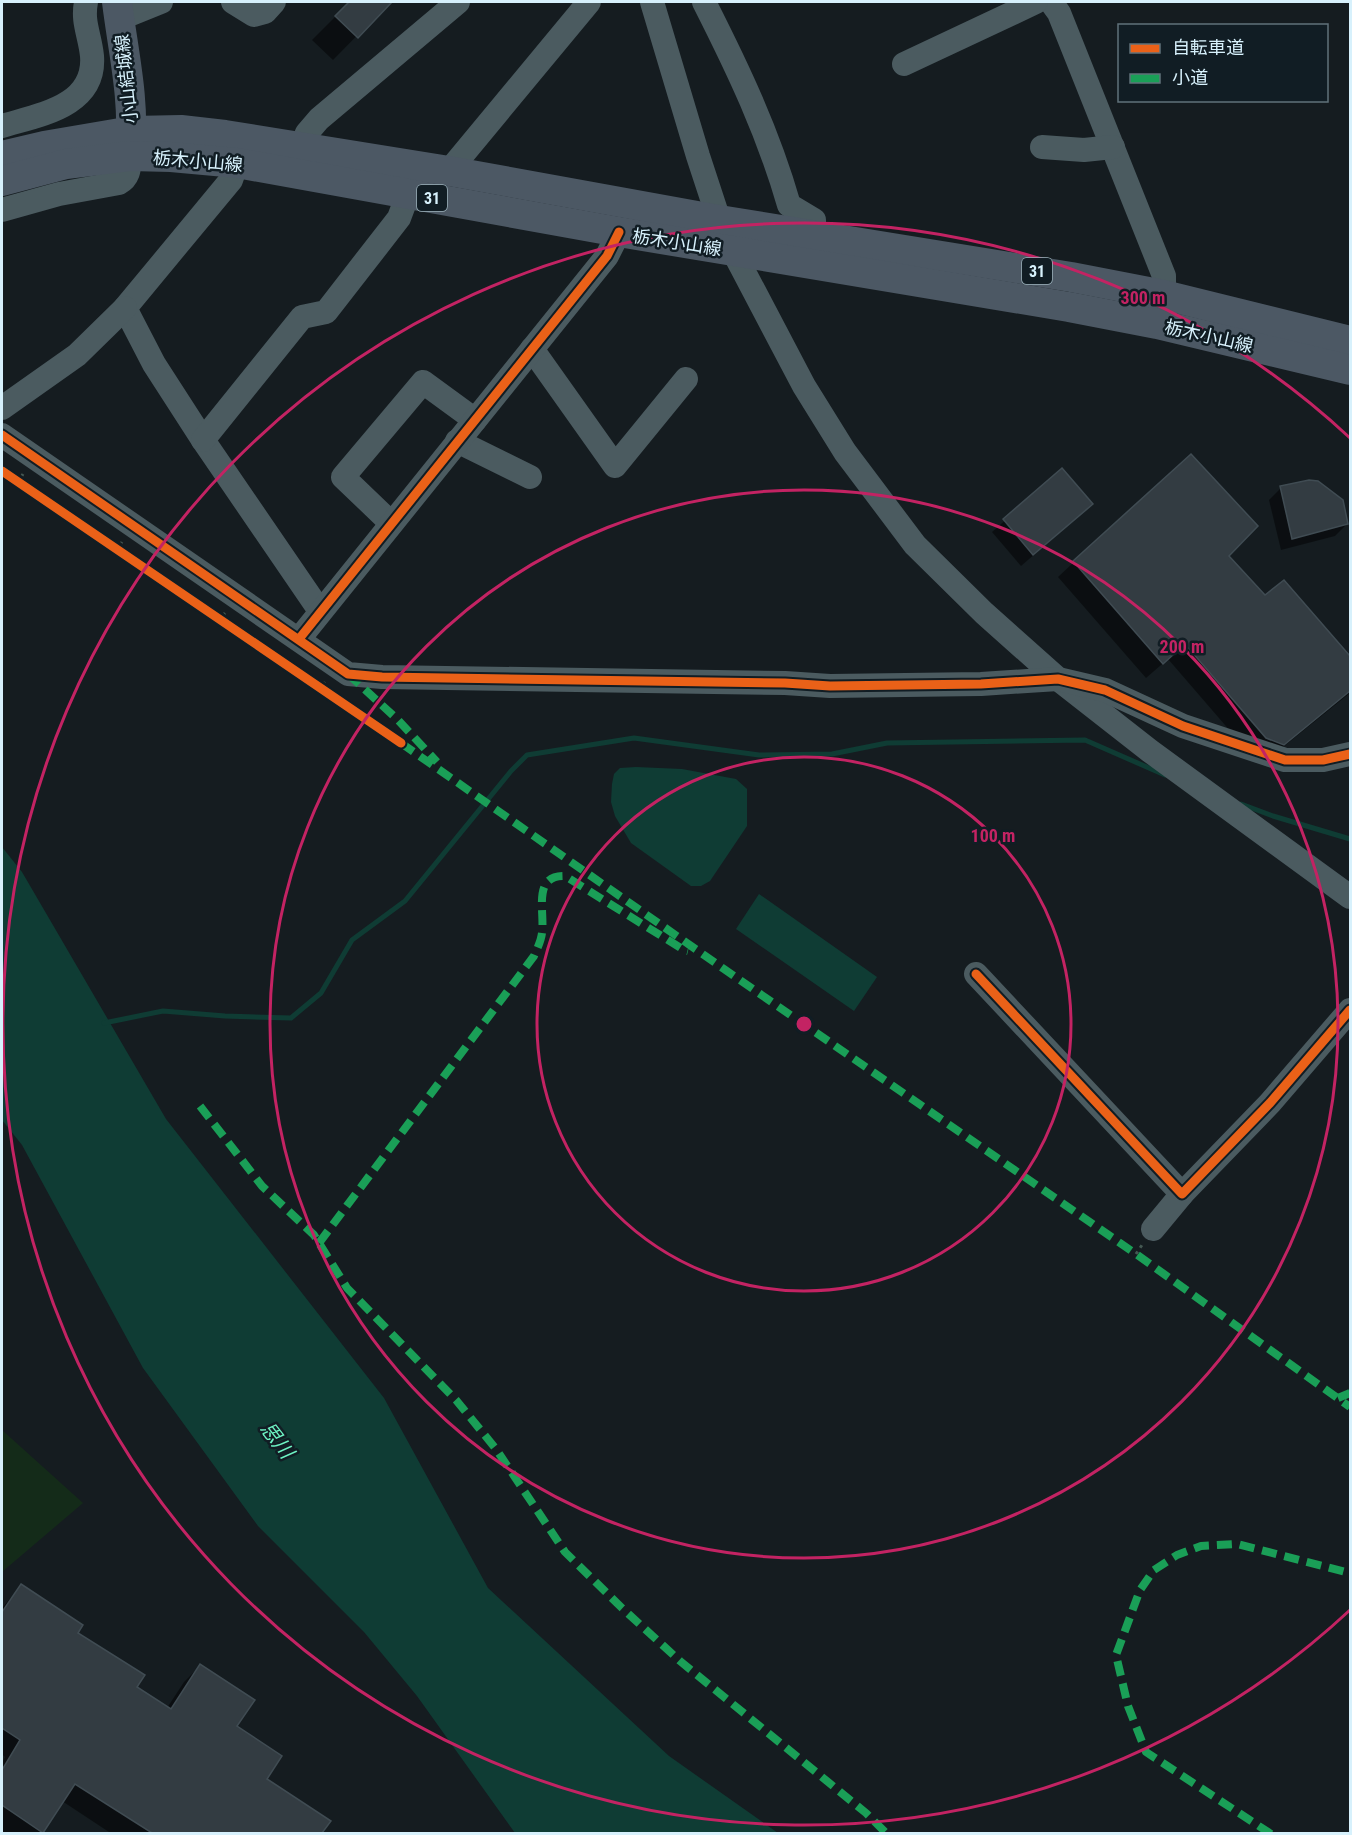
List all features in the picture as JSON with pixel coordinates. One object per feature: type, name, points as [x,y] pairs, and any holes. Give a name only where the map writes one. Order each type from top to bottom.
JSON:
[{"type":"main road","name":"小山結城線","points":[[118,10],[129,82],[131,144]]},
{"type":"main road","name":"栃木小山線","points":[[2,182],[181,130],[449,171],[719,220],[1071,277],[1164,295],[1350,341]]},
{"type":"main road","name":"栃木小山線","points":[[2,156],[44,146],[131,144],[171,157],[237,163],[619,232],[1157,324],[1350,370]]},
{"type":"street","points":[[2,126],[56,110],[71,102],[82,91],[90,73],[92,58],[83,15],[86,2]]},
{"type":"street","points":[[118,10],[161,2]]},
{"type":"street","points":[[233,2],[254,15],[265,12],[274,2]]},
{"type":"street","points":[[301,147],[307,133],[319,119],[458,2]]},
{"type":"street","points":[[449,171],[589,2]]},
{"type":"street","points":[[652,2],[719,220],[733,251],[804,387],[845,452],[915,545],[984,613],[1058,679],[1160,758],[1350,897]]},
{"type":"street","points":[[704,2],[744,81],[776,159],[789,206],[814,220],[814,235]]},
{"type":"street","points":[[904,63],[1036,2]]},
{"type":"street","points":[[1052,2],[1059,14],[1164,276],[1164,295],[1157,324]]},
{"type":"street","points":[[2,210],[59,194],[125,180],[128,175],[131,144]]},
{"type":"street","points":[[1042,147],[1084,150],[1113,147]]},
{"type":"street","points":[[2,408],[77,355],[125,308],[225,188],[231,180],[237,163]]},
{"type":"street","points":[[202,440],[302,317],[326,312],[399,219],[408,194]]},
{"type":"street","points":[[298,639],[607,255],[619,232]]},
{"type":"street","points":[[125,308],[154,364],[202,440],[320,611]]},
{"type":"street","points":[[532,349],[615,466],[686,379]]},
{"type":"street","points":[[391,523],[343,477],[423,382],[475,420]]},
{"type":"street","points":[[2,435],[348,674],[382,677],[785,683],[830,686],[981,684],[1058,679],[1106,690],[1183,726],[1285,760],[1323,760],[1350,754]]},
{"type":"street","points":[[458,441],[530,477]]},
{"type":"street","points":[[976,974],[1182,1194]]},
{"type":"street","points":[[1154,1228],[1182,1194],[1270,1103],[1350,1010]]},
{"type":"path","points":[[10,476],[28,489]]},
{"type":"path","points":[[107,542],[126,556]]},
{"type":"path","points":[[210,613],[228,626]]},
{"type":"path","points":[[311,682],[329,694]]},
{"type":"shaded area","points":[[2,1430],[83,1503],[2,1572]]},
{"type":"water","points":[[620,768],[682,769],[736,779],[747,789],[747,826],[710,881],[701,886],[691,886],[631,843],[615,816],[611,802],[612,784],[614,774]]},
{"type":"water","name":"思川","points":[[2,847],[22,872],[166,1119],[384,1398],[488,1588],[669,1756],[778,1833],[515,1833],[417,1696],[364,1632],[258,1526],[143,1368],[22,1145],[2,1120]]},
{"type":"water","points":[[759,894],[877,977],[854,1011],[736,929]]},
{"type":"building","points":[[349,2],[392,2],[358,38],[335,16]]},
{"type":"building","points":[[1191,454],[1258,526],[1229,556],[1265,595],[1284,580],[1350,656],[1350,691],[1284,745],[1266,738],[1185,644],[1163,664],[1073,561]]},
{"type":"building","points":[[1062,468],[1093,504],[1033,555],[1003,519]]},
{"type":"building","points":[[1309,480],[1318,481],[1343,500],[1348,524],[1292,539],[1280,486]]},
{"type":"building","points":[[21,1584],[83,1625],[78,1633],[145,1675],[137,1687],[171,1709],[200,1664],[255,1700],[237,1726],[282,1756],[267,1779],[331,1821],[322,1833],[152,1833],[75,1784],[43,1833],[2,1805],[2,1770],[20,1740],[2,1728],[2,1612]]},
{"type":"waterway","points":[[104,1023],[163,1011],[291,1018],[321,993],[352,940],[405,901],[511,771],[527,755],[634,738],[759,755],[832,754],[887,743],[1085,740],[1165,775]]},
{"type":"waterway","points":[[1241,804],[1350,839]]},
{"type":"marked path","points":[[348,674],[397,719],[437,762]]},
{"type":"marked path","points":[[401,743],[1136,1254],[1350,1407]]},
{"type":"marked path","points":[[319,1243],[534,956],[541,936],[542,896],[548,881],[555,877],[565,876],[688,951]]},
{"type":"marked path","points":[[200,1106],[262,1186],[314,1235],[347,1288],[456,1400],[496,1449],[565,1552],[680,1661],[866,1813],[887,1834]]},
{"type":"marked path","points":[[1338,1398],[1350,1393]]},
{"type":"marked path","points":[[1271,1834],[1146,1752],[1128,1706],[1116,1655],[1140,1590],[1154,1570],[1177,1555],[1201,1546],[1237,1544],[1350,1573]]},
{"type":"cycle path","points":[[299,639],[607,256],[619,232]]},
{"type":"cycle path","points":[[2,435],[348,674],[382,677],[785,683],[830,686],[981,684],[1058,679],[1105,690],[1183,726],[1285,760],[1323,760],[1350,754]]},
{"type":"cycle path","points":[[2,471],[401,743]]},
{"type":"cycle path","points":[[976,974],[1182,1194],[1270,1103],[1350,1010]]}]
